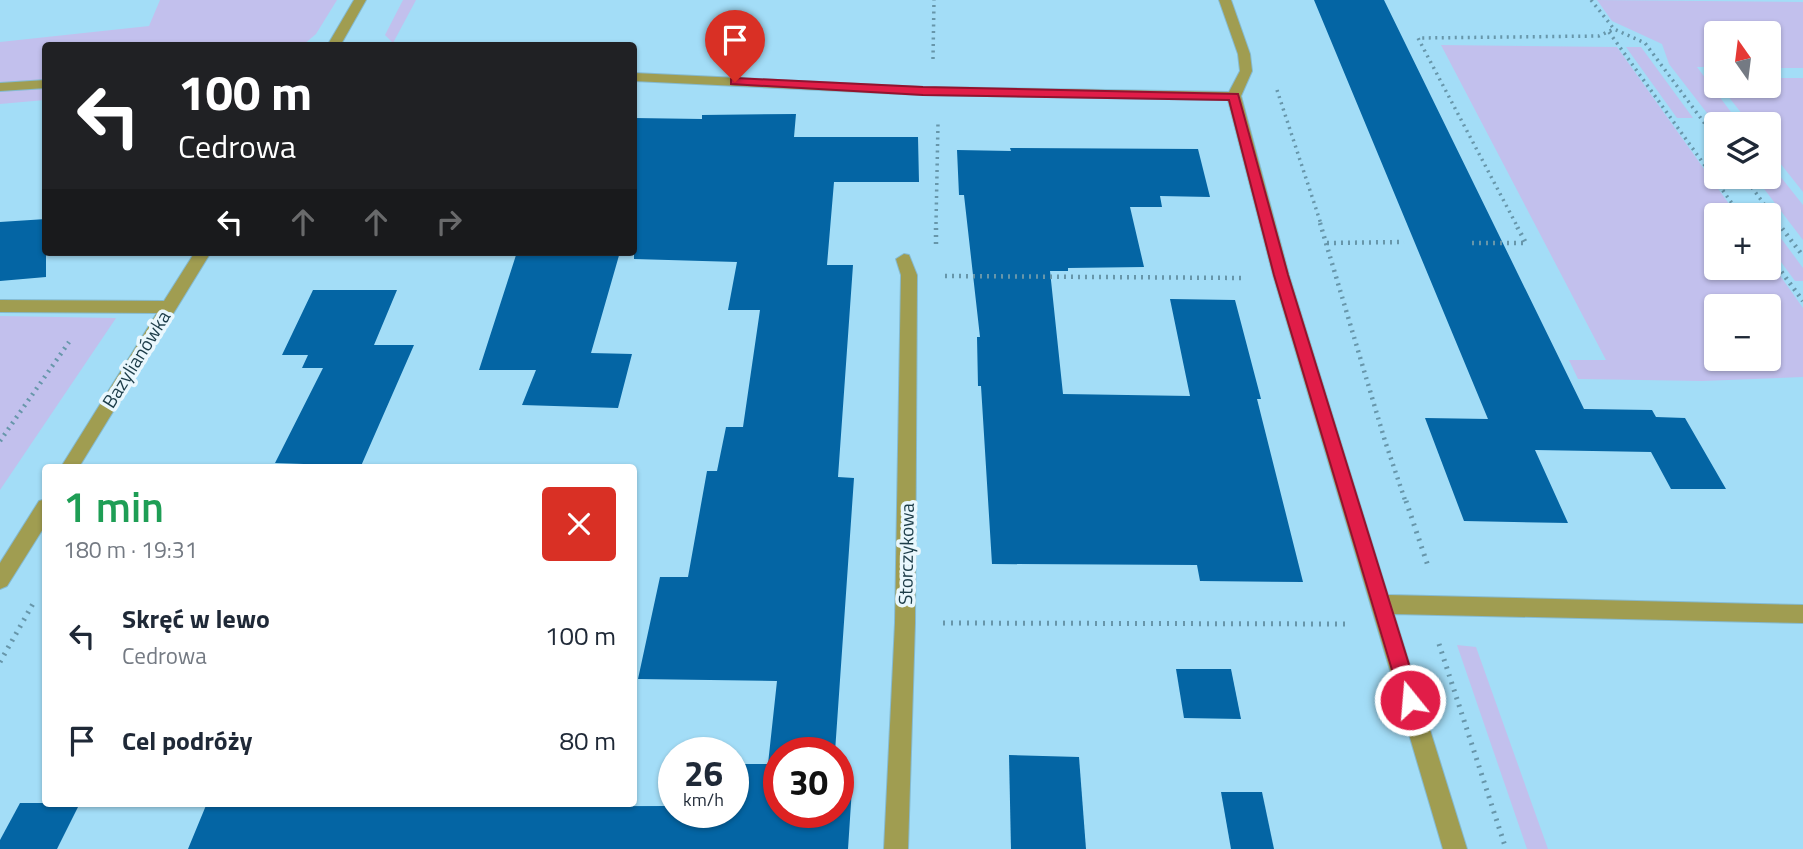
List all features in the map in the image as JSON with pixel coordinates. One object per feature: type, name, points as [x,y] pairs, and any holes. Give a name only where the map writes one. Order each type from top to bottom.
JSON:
[{"type":"street","points":[[335,42],[360,0]]},
{"type":"street","points":[[1225,0],[1244,54],[1246,71],[1234,96],[1281,275],[1455,849]]},
{"type":"street","points":[[637,77],[923,91],[1234,96]]},
{"type":"street","points":[[0,87],[42,84]]},
{"type":"street","name":"Bazylianówka","points":[[72,464],[201,256]]},
{"type":"street","name":"Storczykowa","points":[[896,849],[905,623],[907,267]]},
{"type":"street","points":[[0,306],[169,307]]},
{"type":"street","points":[[0,580],[42,513]]},
{"type":"street","points":[[1380,604],[1803,614]]},
{"type":"path","points":[[933,71],[934,0]]},
{"type":"path","points":[[1591,0],[1614,29],[1645,43],[1704,122]]},
{"type":"path","points":[[1472,243],[1526,243],[1418,37],[1599,36],[1614,29]]},
{"type":"path","points":[[1609,32],[1732,203]]},
{"type":"path","points":[[1274,81],[1327,243],[1385,442],[1442,607],[1434,627],[1506,849]]},
{"type":"path","points":[[936,276],[938,118]]},
{"type":"path","points":[[1781,227],[1803,256]]},
{"type":"path","points":[[1327,243],[1405,242]]},
{"type":"path","points":[[907,267],[936,276],[1255,278]]},
{"type":"path","points":[[1781,271],[1803,301]]},
{"type":"path","points":[[0,441],[93,306]]},
{"type":"path","points":[[0,662],[39,593]]},
{"type":"path","points":[[905,623],[1388,626]]},
{"type":"shaded area","points":[[160,0],[337,0],[316,34],[307,42],[42,42],[42,100],[0,104],[0,42],[149,26]]},
{"type":"shaded area","points":[[403,0],[416,0],[394,42],[385,35]]},
{"type":"shaded area","points":[[1597,0],[1803,2],[1803,68],[1782,68],[1782,21],[1704,21],[1704,67],[1697,67],[1704,76],[1704,98],[1720,98],[1731,112],[1706,112],[1669,64],[1662,44],[1612,21]]},
{"type":"shaded area","points":[[1441,45],[1617,47],[1704,169],[1704,189],[1718,189],[1728,203],[1704,203],[1704,280],[1781,280],[1781,277],[1803,308],[1803,377],[1702,381],[1578,379],[1569,360],[1606,360]]},
{"type":"shaded area","points":[[1626,47],[1641,47],[1693,118],[1677,118]]},
{"type":"shaded area","points":[[1782,78],[1803,78],[1803,192],[1781,164],[1781,112],[1741,112],[1729,98],[1782,98]]},
{"type":"shaded area","points":[[1781,177],[1803,205],[1803,240],[1781,211],[1781,203],[1775,203],[1764,189],[1781,189]]},
{"type":"shaded area","points":[[1781,238],[1803,268],[1803,281],[1795,281],[1781,262]]},
{"type":"shaded area","points":[[0,316],[116,318],[0,490]]},
{"type":"shaded area","points":[[1457,645],[1476,647],[1548,849],[1527,849]]},
{"type":"building","points":[[1314,0],[1384,0],[1584,409],[1652,410],[1656,417],[1685,418],[1726,489],[1671,489],[1651,452],[1535,450],[1568,523],[1464,521],[1425,418],[1488,419]]},
{"type":"building","points":[[796,114],[794,137],[918,137],[919,182],[834,182],[827,265],[853,265],[838,477],[854,478],[836,737],[771,737],[777,681],[638,679],[660,577],[688,577],[707,471],[717,471],[726,427],[743,427],[760,310],[728,310],[737,262],[634,259],[634,256],[637,256],[637,118],[702,119],[702,115]]},
{"type":"building","points":[[1010,148],[1198,149],[1210,197],[1160,196],[1162,207],[1130,207],[1144,267],[1068,268],[1068,271],[1050,271],[1063,394],[1190,396],[1170,299],[1235,300],[1303,582],[1200,581],[1197,565],[992,564],[981,386],[978,386],[977,337],[980,337],[964,195],[959,195],[957,150],[1011,151]]},
{"type":"building","points":[[42,219],[42,256],[46,256],[46,277],[0,281],[0,222]]},
{"type":"building","points":[[516,256],[619,256],[591,353],[632,354],[618,408],[522,405],[536,370],[479,370]]},
{"type":"building","points":[[313,290],[397,290],[374,345],[414,345],[362,464],[275,463],[323,368],[302,368],[308,355],[282,355]]},
{"type":"building","points":[[1176,669],[1231,669],[1241,719],[1184,718]]},
{"type":"building","points":[[1009,755],[1079,757],[1086,849],[1011,849]]},
{"type":"building","points":[[749,764],[763,764],[763,828],[849,828],[848,849],[188,849],[205,807],[658,806],[658,828],[749,828]]},
{"type":"building","points":[[1221,792],[1262,792],[1274,849],[1231,849]]},
{"type":"building","points":[[20,803],[42,803],[42,807],[78,807],[57,849],[0,849],[0,840]]},
{"type":"route","points":[[735,82],[923,91],[1234,96],[1281,275],[1410,700]]}]
